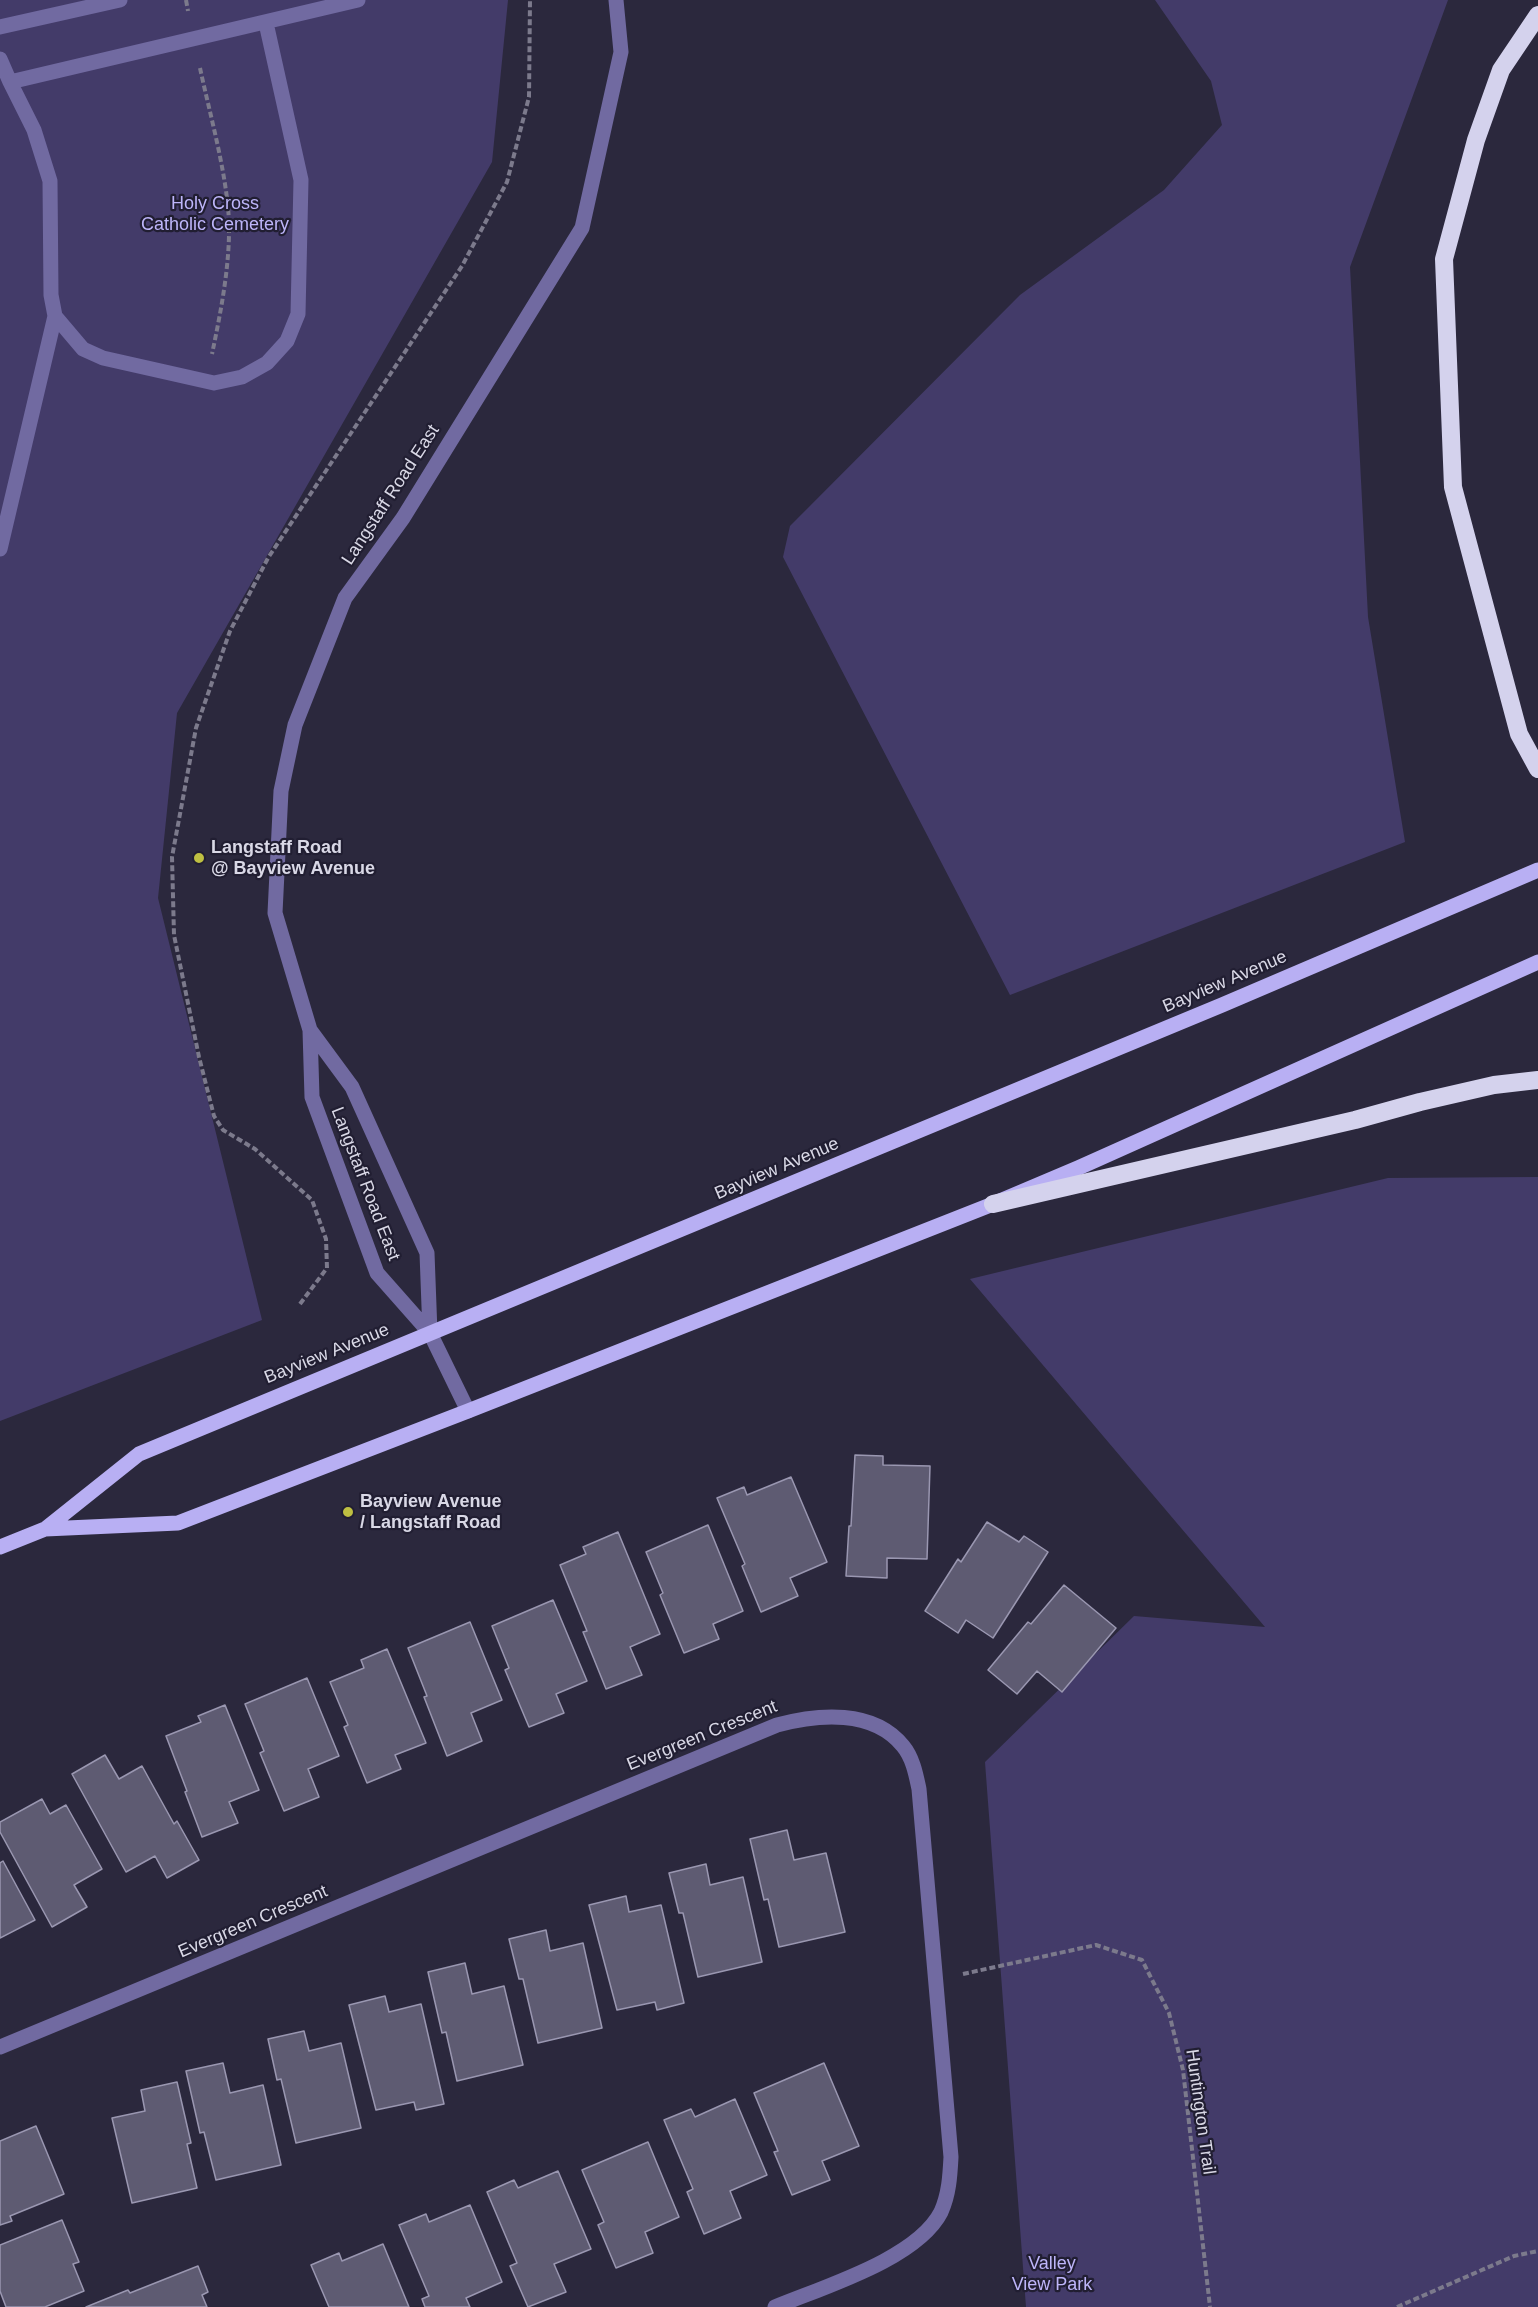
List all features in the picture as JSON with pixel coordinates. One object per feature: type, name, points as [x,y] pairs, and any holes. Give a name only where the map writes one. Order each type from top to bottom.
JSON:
[{"type":"highway","points":[[1538,15],[1501,70],[1476,140],[1444,259],[1453,487],[1519,734],[1538,769]]},
{"type":"highway","points":[[993,1204],[1355,1120],[1494,1085],[1538,1080]]},
{"type":"main road","name":"Bayview Avenue","points":[[0,1547],[45,1529],[139,1454],[1222,1005],[1538,870]]},
{"type":"main road","name":"Bayview Avenue","points":[[45,1529],[178,1523],[993,1204],[1538,962]]},
{"type":"street","points":[[0,27],[120,0]]},
{"type":"street","points":[[10,82],[358,0]]},
{"type":"street","name":"Langstaff Road East","points":[[468,1411],[430,1333],[377,1273],[312,1096],[310,1030],[275,913],[281,791],[295,725],[345,598],[403,518],[582,228],[621,52],[616,0]]},
{"type":"street","points":[[55,316],[83,349],[103,358],[214,382],[242,377],[267,363],[287,341],[298,314],[301,180],[266,22]]},
{"type":"street","points":[[0,59],[34,130],[50,182],[51,295],[55,316],[6,493],[0,549]]},
{"type":"street","name":"Langstaff Road East","points":[[310,1030],[352,1087],[427,1253],[430,1333]]},
{"type":"street","name":"Evergreen Crescent","points":[[0,2047],[777,1725],[813,1717],[833,1716],[864,1721],[886,1730],[903,1746],[914,1767],[919,1789],[951,2157],[950,2187],[941,2212],[929,2230],[906,2250],[775,2307]]},
{"type":"path","points":[[186,0],[222,171],[229,221],[226,273],[216,337],[206,381]]},
{"type":"path","name":"Huntington Trail","points":[[936,1980],[1096,1945],[1142,1960],[1169,2013],[1183,2070],[1210,2307]]},
{"type":"path","points":[[1397,2307],[1514,2256],[1538,2251]]},
{"type":"green space","name":"Holy Cross Catholic Cemetery","points":[[0,0],[508,0],[492,162],[177,713],[158,898],[262,1320],[0,1421]]},
{"type":"green space","points":[[1155,0],[1448,0],[1350,267],[1368,617],[1405,842],[1010,995],[783,557],[790,526],[1020,295],[1164,190],[1222,125],[1211,81]]},
{"type":"green space","name":"Valley View Park","points":[[1538,1177],[1538,2307],[1026,2307],[985,1762],[1134,1616],[1265,1627],[970,1279],[1388,1178]]},
{"type":"building","points":[[855,1455],[883,1456],[883,1465],[930,1466],[927,1559],[887,1558],[887,1578],[846,1576]]},
{"type":"building","points":[[791,1477],[827,1562],[790,1578],[798,1596],[761,1612],[742,1566],[745,1564],[717,1498],[744,1487],[747,1495]]},
{"type":"building","points":[[987,1522],[1019,1542],[1024,1536],[1048,1552],[993,1638],[966,1620],[958,1633],[925,1611],[958,1559],[961,1562]]},
{"type":"building","points":[[708,1525],[743,1611],[713,1624],[719,1639],[684,1653],[660,1595],[663,1593],[646,1552]]},
{"type":"building","points":[[618,1532],[660,1634],[630,1647],[642,1675],[606,1689],[583,1632],[587,1631],[560,1565],[586,1554],[583,1547]]},
{"type":"building","points":[[1064,1585],[1116,1628],[1062,1692],[1037,1671],[1017,1694],[988,1670],[1028,1622],[1031,1624]]},
{"type":"building","points":[[553,1600],[587,1681],[556,1694],[564,1713],[529,1727],[505,1670],[509,1668],[492,1626]]},
{"type":"building","points":[[470,1622],[502,1700],[471,1713],[482,1741],[447,1756],[408,1648]]},
{"type":"building","points":[[387,1649],[426,1743],[395,1755],[401,1769],[367,1783],[344,1727],[348,1725],[330,1682],[364,1668],[361,1660]]},
{"type":"building","points":[[307,1678],[339,1756],[308,1769],[319,1797],[284,1811],[260,1753],[264,1751],[245,1704]]},
{"type":"building","points":[[225,1705],[259,1790],[229,1802],[238,1823],[202,1837],[166,1736],[201,1722],[198,1716]]},
{"type":"building","points":[[105,1755],[119,1779],[142,1766],[174,1824],[177,1821],[199,1860],[167,1878],[155,1856],[126,1872],[72,1774]]},
{"type":"building","points":[[42,1799],[50,1814],[66,1805],[102,1869],[74,1885],[87,1907],[52,1927],[0,1832],[0,1822]]},
{"type":"building","points":[[787,1830],[794,1860],[826,1853],[845,1932],[779,1947],[768,1899],[764,1900],[750,1839]]},
{"type":"building","points":[[3,1861],[35,1920],[0,1938],[0,1863]]},
{"type":"building","points":[[706,1864],[710,1885],[743,1877],[762,1962],[698,1977],[683,1913],[679,1913],[669,1873]]},
{"type":"building","points":[[626,1896],[629,1912],[661,1905],[684,2003],[657,2010],[655,2002],[617,2010],[589,1905]]},
{"type":"building","points":[[546,1930],[550,1951],[583,1943],[602,2028],[538,2043],[523,1979],[519,1979],[509,1939]]},
{"type":"building","points":[[465,1963],[472,1994],[504,1986],[523,2065],[457,2081],[446,2032],[442,2033],[428,1972]]},
{"type":"building","points":[[385,1996],[389,2012],[421,2004],[444,2104],[416,2110],[414,2102],[376,2110],[349,2005]]},
{"type":"building","points":[[304,2031],[309,2051],[341,2043],[361,2128],[296,2143],[281,2079],[277,2080],[268,2039]]},
{"type":"building","points":[[223,2063],[230,2093],[263,2085],[281,2165],[216,2180],[204,2132],[200,2133],[186,2071]]},
{"type":"building","points":[[824,2063],[859,2146],[822,2161],[830,2180],[792,2195],[774,2152],[778,2151],[754,2093]]},
{"type":"building","points":[[177,2082],[191,2143],[187,2144],[197,2188],[132,2203],[112,2118],[145,2111],[141,2090]]},
{"type":"building","points":[[735,2099],[767,2175],[730,2191],[741,2218],[704,2234],[687,2192],[693,2189],[664,2120],[691,2109],[695,2117]]},
{"type":"building","points":[[36,2126],[64,2194],[10,2216],[12,2221],[0,2225],[0,2141]]},
{"type":"building","points":[[648,2142],[679,2217],[645,2232],[653,2253],[616,2268],[598,2225],[604,2222],[582,2170]]},
{"type":"building","points":[[558,2171],[591,2249],[554,2264],[566,2292],[528,2307],[510,2266],[517,2263],[487,2192],[514,2180],[518,2188]]},
{"type":"building","points":[[470,2205],[502,2282],[466,2298],[470,2307],[425,2307],[422,2299],[429,2296],[399,2225],[426,2214],[429,2222]]},
{"type":"building","points":[[62,2220],[79,2262],[73,2264],[84,2291],[45,2307],[6,2307],[0,2291],[0,2245]]},
{"type":"building","points":[[383,2244],[409,2307],[329,2307],[311,2265],[339,2253],[342,2261]]},
{"type":"building","points":[[198,2266],[208,2292],[202,2295],[207,2307],[86,2307],[128,2290],[130,2293]]},
{"type":"place","name":"Langstaff Road @ Bayview Avenue","points":[[199,858]]},
{"type":"place","name":"Bayview Avenue / Langstaff Road","points":[[348,1512]]}]
